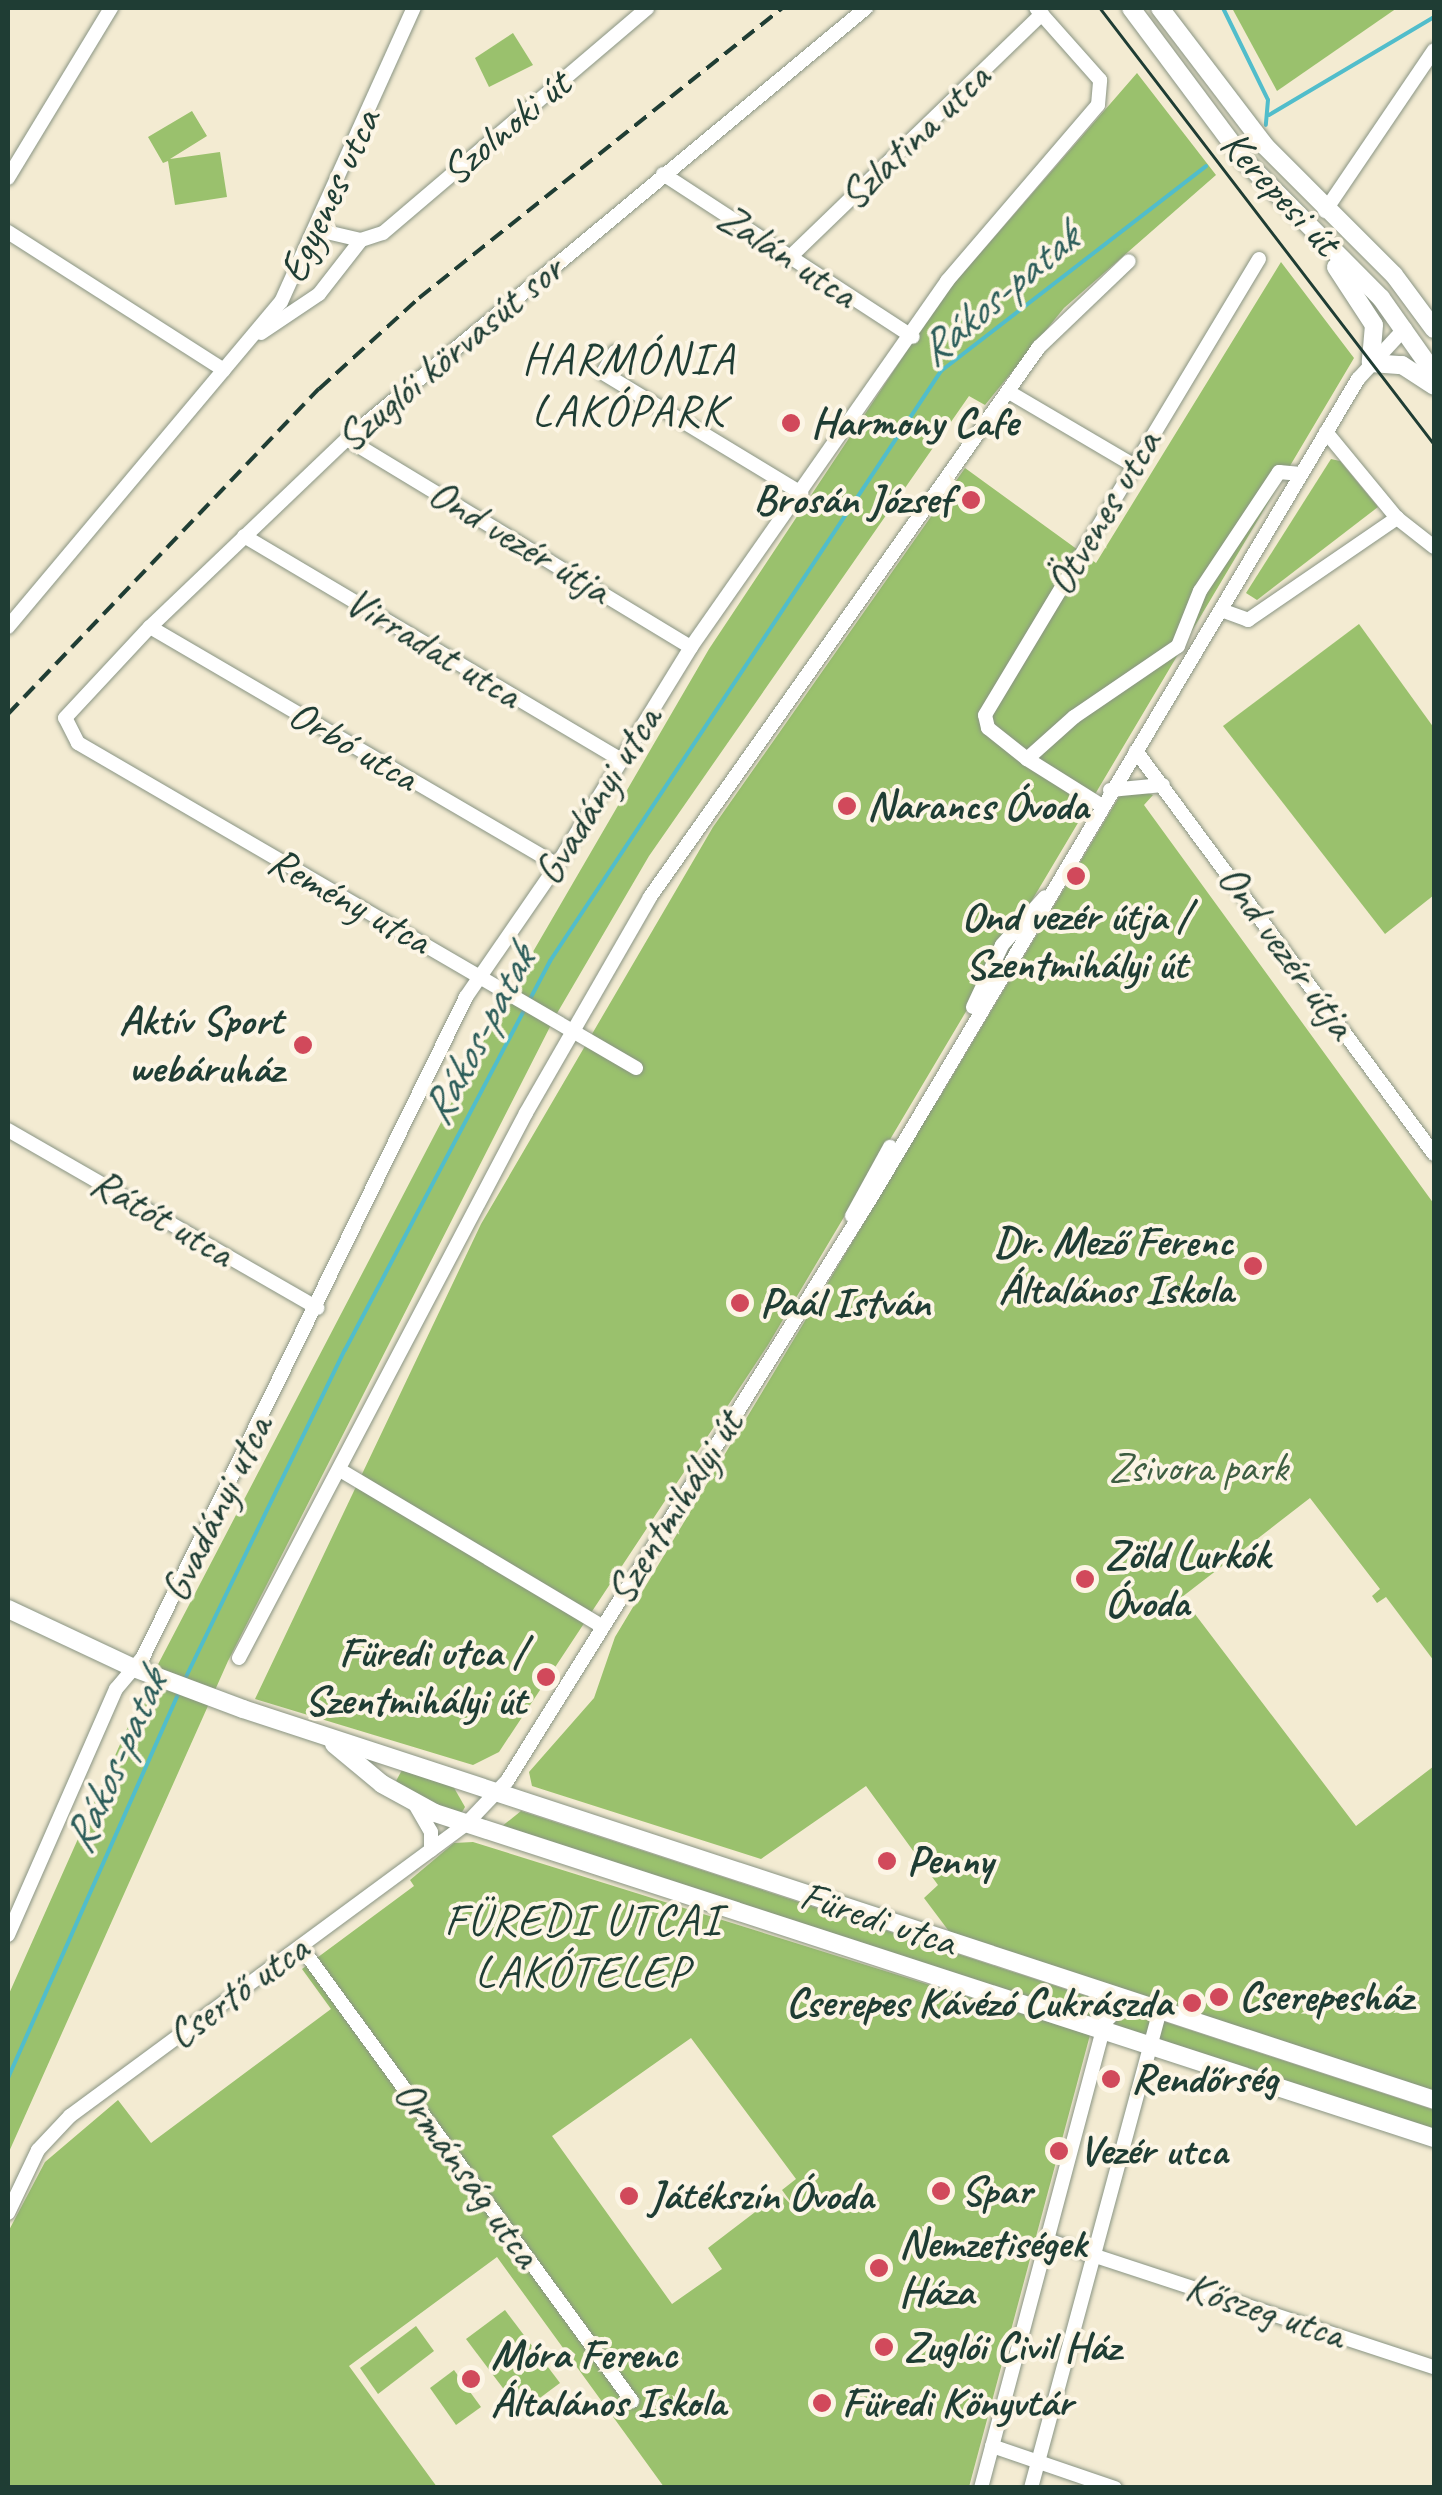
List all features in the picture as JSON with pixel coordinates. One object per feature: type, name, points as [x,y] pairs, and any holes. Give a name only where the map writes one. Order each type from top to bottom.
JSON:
[{"type":"main road","name":"Kerepesi út","points":[[1131,8],[1245,161],[1405,328],[1434,373]]},
{"type":"main road","name":"Kerepesi út","points":[[1160,8],[1265,146],[1326,212],[1428,305],[1434,329]]},
{"type":"main road","points":[[1300,218],[1369,312],[1376,336],[1371,363],[1402,364],[1434,386]]},
{"type":"main road","points":[[1405,328],[1428,305]]},
{"type":"main road","name":"Füredi utca","points":[[8,1609],[134,1668],[194,1690],[1434,2100]]},
{"type":"main road","name":"Füredi utca","points":[[322,1734],[416,1806],[1434,2138]]},
{"type":"street","points":[[8,178],[111,8]]},
{"type":"street","name":"Egyenes utca","points":[[224,370],[256,336],[318,230],[414,8]]},
{"type":"street","name":"Szolnoki út","points":[[256,336],[296,315],[361,240],[382,234],[647,8]]},
{"type":"street","name":"Szuglói körvasút sor","points":[[68,728],[68,709],[347,439],[866,8]]},
{"type":"street","name":"Gvadányi utca","points":[[8,1935],[116,1690],[134,1668],[482,973],[557,865],[691,647],[913,337],[947,281],[1101,94],[1100,80],[1039,11]]},
{"type":"street","name":"Szlatina utca","points":[[788,259],[1039,11]]},
{"type":"street","points":[[1326,212],[1434,50]]},
{"type":"street","name":"Zalán utca","points":[[663,174],[913,337]]},
{"type":"street","points":[[318,230],[361,240]]},
{"type":"street","points":[[8,232],[224,370],[8,627]]},
{"type":"street","name":"Ötvenes utca","points":[[1026,760],[988,728],[985,715],[1131,464],[1259,259]]},
{"type":"street","name":"Gvadányi utca","points":[[238,1658],[576,1027],[650,897],[1009,392],[1068,316],[1128,260]]},
{"type":"street","name":"Szentmihályi út","points":[[496,1793],[901,1142],[963,1036],[1002,945],[1053,891],[1326,432],[1371,363],[1405,328]]},
{"type":"street","points":[[614,352],[603,373],[801,494]]},
{"type":"street","points":[[1009,392],[1131,464]]},
{"type":"street","points":[[1326,432],[1397,518],[1434,548]]},
{"type":"street","name":"Ond vezér útja","points":[[347,439],[691,647]]},
{"type":"street","name":"Szentmihályi út","points":[[1026,760],[1074,717],[1178,646],[1200,591],[1280,472],[1301,474]]},
{"type":"street","points":[[1221,610],[1248,620],[1397,518]]},
{"type":"street","name":"Virradat utca","points":[[244,536],[622,760]]},
{"type":"street","name":"Orbó utca","points":[[150,627],[557,865]]},
{"type":"street","name":"Remény utca","points":[[68,728],[78,743],[248,845],[576,1027],[636,1068]]},
{"type":"street","name":"Ond vezér útja","points":[[1136,751],[1434,1154]]},
{"type":"street","points":[[1026,760],[1102,806]]},
{"type":"street","points":[[1110,790],[1163,785]]},
{"type":"street","name":"Rátót utca","points":[[8,1130],[316,1308]]},
{"type":"street","points":[[340,1470],[602,1626]]},
{"type":"street","name":"Csertő utca","points":[[8,2213],[38,2150],[70,2116],[467,1824],[496,1793]]},
{"type":"street","points":[[416,1806],[431,1832],[431,1850]]},
{"type":"street","name":"Ormánság utca","points":[[302,1948],[632,2401]]},
{"type":"street","points":[[981,2488],[1103,2031],[1110,2012],[1126,2001]]},
{"type":"street","points":[[1031,2488],[1160,2011]]},
{"type":"street","name":"Kőszeg utca","points":[[1047,2240],[1434,2367]]},
{"type":"street","points":[[992,2446],[1115,2488]]},
{"type":"green space","points":[[1232,8],[1397,8],[1277,91]]},
{"type":"green space","points":[[513,33],[533,65],[489,87],[475,58]]},
{"type":"green space","points":[[1137,73],[1216,175],[1064,308],[985,405],[969,396],[649,856],[556,1015],[228,1661],[8,2154],[8,1996],[142,1695],[505,1000],[709,649],[944,295]]},
{"type":"green space","points":[[192,111],[207,136],[170,159],[220,152],[227,197],[175,205],[168,161],[163,163],[148,137]]},
{"type":"green space","points":[[1281,262],[1354,358],[768,1345],[499,1752],[473,1765],[255,1699],[481,1224],[713,827],[965,468],[1096,563]]},
{"type":"green space","points":[[1331,459],[1340,461],[1378,507],[1257,600],[1246,593]]},
{"type":"green space","points":[[1359,624],[1434,728],[1434,895],[1385,934],[1223,726]]},
{"type":"green space","name":"Zsivora park","points":[[1136,788],[1153,795],[1144,805],[1434,1204],[1434,1661],[1386,1597],[1377,1603],[1372,1596],[1380,1589],[1310,1498],[1182,1597],[1356,1826],[1434,1766],[1434,2096],[954,1938],[924,1898],[938,1885],[866,1786],[761,1859],[532,1786],[529,1772],[594,1698],[615,1637],[907,1151],[901,1142],[938,1100],[1119,797]]},
{"type":"green space","points":[[402,1770],[453,1786],[465,1807],[461,1814],[411,1795],[396,1781]]},
{"type":"green space","points":[[521,1811],[1434,2110],[1434,2132],[501,1827]]},
{"type":"green space","points":[[473,1842],[1090,2035],[969,2487],[664,2487],[497,2257],[349,2366],[437,2487],[8,2488],[8,2232],[45,2162],[118,2100],[151,2143],[331,2009],[302,1969],[414,1886],[410,1880],[454,1843]],"holes":[[[691,2038],[796,2179],[782,2190],[798,2212],[780,2193],[708,2248],[722,2269],[672,2304],[552,2136]]]},
{"type":"green space","points":[[505,2310],[560,2383],[521,2412],[466,2339]]},
{"type":"green space","points":[[416,2326],[434,2351],[378,2394],[360,2368]]},
{"type":"green space","points":[[454,2370],[481,2407],[456,2425],[430,2388]]},
{"type":"waterway","name":"Rákos-patak","points":[[1223,8],[1268,100],[1266,125]]},
{"type":"waterway","name":"Rákos-patak","points":[[1269,115],[1434,17]]},
{"type":"waterway","name":"Rákos-patak","points":[[184,1681],[345,1350],[550,961],[941,371],[1206,166]]},
{"type":"waterway","name":"Rákos-patak","points":[[8,2078],[180,1689]]},
{"type":"tram line","points":[[1100,8],[1434,444]]},
{"type":"railway","points":[[8,714],[319,389],[419,298],[782,8]]},
{"type":"place","name":"Harmony Cafe","points":[[791,423]]},
{"type":"place","name":"Brosán József","points":[[971,500]]},
{"type":"place","name":"Narancs Óvoda","points":[[847,806]]},
{"type":"place","name":"Ond vezér útja / Szentmihályi út","points":[[1076,876]]},
{"type":"place","name":"Aktív Sport webáruház","points":[[303,1045]]},
{"type":"place","name":"Dr. Mező Ferenc Általános Iskola","points":[[1253,1266]]},
{"type":"place","name":"Paál István","points":[[740,1303]]},
{"type":"place","name":"Zöld Lurkók Óvoda","points":[[1085,1579]]},
{"type":"place","name":"Füredi utca / Szentmihályi út","points":[[546,1677]]},
{"type":"place","name":"Penny","points":[[887,1861]]},
{"type":"place","name":"Cserepesház","points":[[1219,1997]]},
{"type":"place","name":"Cserepes Kávézó Cukrászda","points":[[1192,2003]]},
{"type":"place","name":"Rendőrség","points":[[1111,2079]]},
{"type":"place","name":"Vezér utca","points":[[1059,2151]]},
{"type":"place","name":"Spar","points":[[941,2191]]},
{"type":"place","name":"Játékszín Óvoda","points":[[629,2196]]},
{"type":"place","name":"Nemzetiségek Háza","points":[[879,2268]]},
{"type":"place","name":"Zuglói Civil Ház","points":[[884,2347]]},
{"type":"place","name":"Móra Ferenc Általános Iskola","points":[[471,2379]]},
{"type":"place","name":"Füredi Könyvtár","points":[[822,2403]]},
{"type":"district","name":"HARMÓNIA LAKÓPARK","points":[[629,385]]},
{"type":"district","name":"FÜREDI UTCAI LAKÓTELEP","points":[[583,1946]]}]
